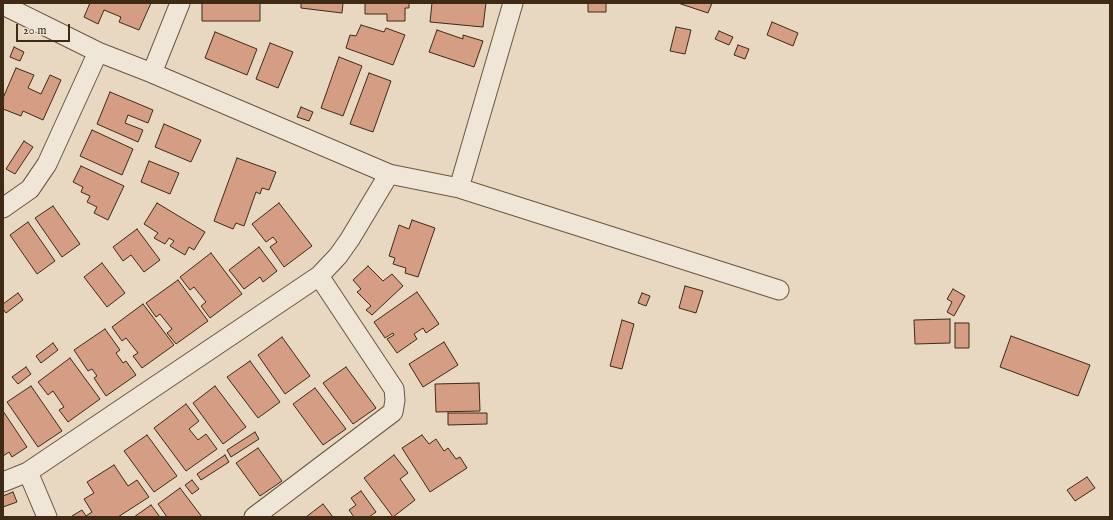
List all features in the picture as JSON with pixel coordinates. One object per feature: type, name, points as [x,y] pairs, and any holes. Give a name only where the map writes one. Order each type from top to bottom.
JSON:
[{"type":"street","points":[[152,73],[180,3]]},
{"type":"street","points":[[459,188],[513,3]]},
{"type":"street","points":[[3,5],[98,52],[152,73],[389,174],[459,188],[779,290]]},
{"type":"street","points":[[3,208],[30,189],[47,164],[98,52]]},
{"type":"street","points":[[3,482],[28,472],[319,276],[338,256],[350,239],[389,174]]},
{"type":"street","points":[[254,517],[393,412],[395,400],[394,389],[319,276]]},
{"type":"street","points":[[28,472],[47,517]]},
{"type":"building","points":[[90,3],[151,3],[139,30],[119,22],[121,17],[104,10],[98,24],[84,17]]},
{"type":"building","points":[[202,3],[260,3],[260,21],[202,21]]},
{"type":"building","points":[[301,3],[343,3],[342,13],[301,8]]},
{"type":"building","points":[[365,3],[409,3],[409,8],[405,8],[405,21],[387,21],[387,14],[365,14]]},
{"type":"building","points":[[432,3],[486,3],[483,27],[430,22]]},
{"type":"building","points":[[588,3],[606,3],[606,12],[588,12]]},
{"type":"building","points":[[678,3],[712,3],[708,13]]},
{"type":"building","points":[[772,22],[798,33],[793,46],[767,35]]},
{"type":"building","points":[[361,25],[384,32],[386,28],[405,35],[393,65],[346,48],[350,35],[356,36]]},
{"type":"building","points":[[676,27],[691,30],[685,54],[670,51]]},
{"type":"building","points":[[437,30],[463,39],[463,35],[483,41],[474,67],[429,52]]},
{"type":"building","points":[[719,31],[733,37],[729,45],[715,39]]},
{"type":"building","points":[[215,32],[257,49],[247,75],[205,58]]},
{"type":"building","points":[[270,43],[293,52],[278,88],[256,79]]},
{"type":"building","points":[[738,45],[749,49],[745,59],[734,55]]},
{"type":"building","points":[[14,47],[24,52],[20,61],[10,57]]},
{"type":"building","points":[[339,57],[362,66],[343,116],[321,108]]},
{"type":"building","points":[[16,68],[34,75],[28,88],[41,94],[50,75],[61,80],[43,120],[23,111],[21,116],[3,109],[3,98]]},
{"type":"building","points":[[369,73],[391,81],[373,132],[350,124]]},
{"type":"building","points":[[110,92],[153,110],[148,123],[128,115],[125,123],[143,130],[138,142],[97,124]]},
{"type":"building","points":[[301,107],[313,112],[309,121],[297,117]]},
{"type":"building","points":[[164,124],[201,140],[191,162],[155,147]]},
{"type":"building","points":[[92,130],[133,149],[122,175],[80,156]]},
{"type":"building","points":[[24,141],[33,147],[15,174],[6,169]]},
{"type":"building","points":[[237,158],[276,172],[269,190],[262,188],[260,194],[256,192],[244,226],[236,223],[233,229],[214,221]]},
{"type":"building","points":[[149,161],[179,173],[170,194],[141,182]]},
{"type":"building","points":[[81,166],[124,186],[108,220],[94,213],[97,207],[87,202],[90,196],[81,192],[83,187],[73,182]]},
{"type":"building","points":[[157,203],[205,232],[194,250],[189,247],[185,255],[170,246],[174,241],[169,238],[165,244],[154,238],[158,233],[144,224]]},
{"type":"building","points":[[279,203],[312,246],[284,267],[270,247],[277,242],[273,237],[266,242],[252,224]]},
{"type":"building","points":[[53,206],[80,244],[62,257],[35,218]]},
{"type":"building","points":[[412,220],[435,228],[418,277],[405,273],[406,268],[393,264],[395,258],[389,256],[399,225],[409,229]]},
{"type":"building","points":[[28,222],[55,261],[37,274],[10,235]]},
{"type":"building","points":[[137,229],[160,260],[144,272],[131,255],[123,261],[113,247]]},
{"type":"building","points":[[259,247],[277,271],[263,282],[260,277],[244,289],[229,270]]},
{"type":"building","points":[[211,253],[242,294],[210,318],[201,306],[206,302],[194,287],[190,290],[180,277]]},
{"type":"building","points":[[102,263],[125,293],[107,307],[84,277]]},
{"type":"building","points":[[368,266],[383,281],[392,274],[403,286],[372,315],[366,310],[371,306],[357,292],[361,289],[353,280]]},
{"type":"building","points":[[178,280],[208,321],[176,344],[167,333],[172,329],[160,314],[156,317],[146,303]]},
{"type":"building","points":[[685,286],[703,291],[696,313],[679,308]]},
{"type":"building","points":[[953,289],[965,296],[954,316],[947,312],[952,302],[947,299]]},
{"type":"building","points":[[417,292],[439,324],[426,333],[423,328],[414,334],[417,339],[397,353],[387,339],[394,335],[393,333],[385,338],[374,322]]},
{"type":"building","points":[[18,293],[23,300],[6,313],[3,309],[3,304]]},
{"type":"building","points":[[642,293],[650,296],[646,306],[638,303]]},
{"type":"building","points":[[143,304],[174,345],[142,368],[133,356],[138,353],[126,338],[122,341],[112,327]]},
{"type":"building","points":[[950,319],[950,343],[915,344],[914,320]]},
{"type":"building","points":[[622,320],[634,324],[622,369],[610,366]]},
{"type":"building","points":[[955,323],[969,323],[969,348],[955,348]]},
{"type":"building","points":[[105,329],[120,350],[116,353],[123,363],[126,361],[136,375],[106,396],[94,378],[97,376],[92,369],[88,371],[74,350]]},
{"type":"building","points":[[1011,336],[1090,365],[1078,396],[1000,367]]},
{"type":"building","points":[[282,337],[310,376],[285,394],[258,355]]},
{"type":"building","points":[[444,342],[458,365],[423,387],[409,364]]},
{"type":"building","points":[[53,343],[58,350],[41,363],[36,356]]},
{"type":"building","points":[[70,358],[100,399],[68,422],[59,410],[64,407],[53,391],[48,395],[38,382]]},
{"type":"building","points":[[250,361],[280,402],[258,418],[227,377]]},
{"type":"building","points":[[26,367],[31,374],[18,384],[12,377]]},
{"type":"building","points":[[346,367],[376,408],[353,424],[323,383]]},
{"type":"building","points":[[479,383],[480,411],[436,412],[435,384]]},
{"type":"building","points":[[31,386],[62,431],[38,447],[7,402]]},
{"type":"building","points":[[215,386],[246,427],[223,444],[193,403]]},
{"type":"building","points":[[315,388],[346,429],[323,445],[293,404]]},
{"type":"building","points":[[186,404],[199,421],[189,429],[198,440],[206,434],[217,449],[186,471],[154,428]]},
{"type":"building","points":[[3,411],[27,447],[12,457],[9,452],[3,456]]},
{"type":"building","points":[[448,413],[487,413],[487,424],[448,425]]},
{"type":"building","points":[[255,432],[259,439],[231,457],[227,450]]},
{"type":"building","points":[[147,435],[177,476],[154,492],[124,451]]},
{"type":"building","points":[[422,435],[429,444],[436,439],[444,451],[448,448],[456,459],[460,457],[467,468],[430,492],[402,448]]},
{"type":"building","points":[[258,448],[282,481],[260,496],[236,463]]},
{"type":"building","points":[[225,455],[229,462],[201,480],[197,474]]},
{"type":"building","points":[[394,455],[408,473],[400,479],[415,500],[393,517],[364,478]]},
{"type":"building","points":[[114,465],[128,486],[137,480],[149,497],[118,517],[73,517],[72,516],[82,510],[86,516],[92,512],[84,499],[94,493],[87,482]]},
{"type":"building","points":[[1087,477],[1095,488],[1075,501],[1067,490]]},
{"type":"building","points":[[192,480],[199,489],[192,494],[185,485]]},
{"type":"building","points":[[180,488],[202,517],[167,517],[158,504]]},
{"type":"building","points":[[361,491],[376,512],[369,517],[354,517],[349,510],[356,505],[351,498]]},
{"type":"building","points":[[13,492],[17,502],[3,507],[3,496]]},
{"type":"building","points":[[323,504],[333,517],[306,517]]},
{"type":"building","points":[[151,505],[160,517],[134,517]]}]
